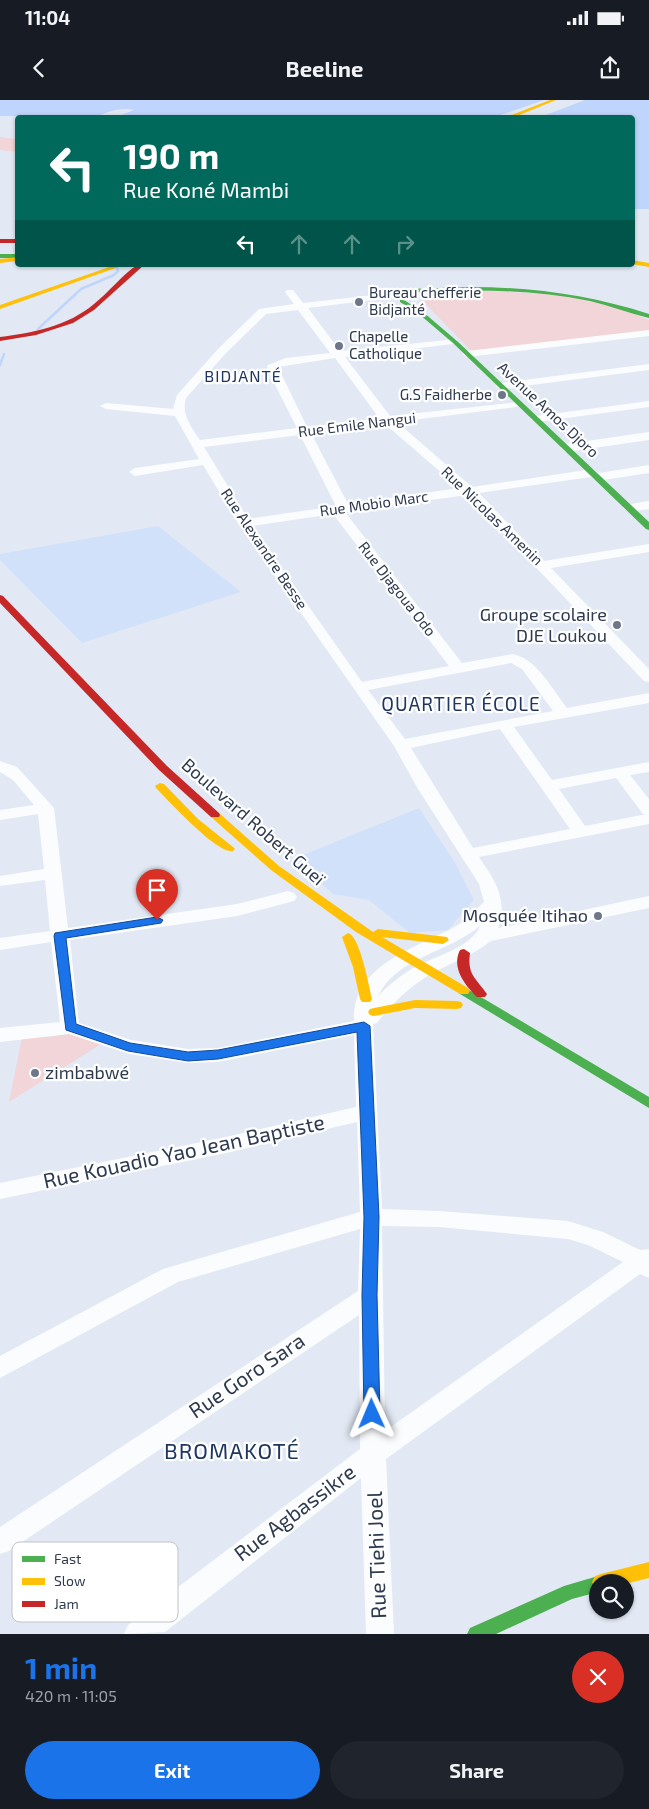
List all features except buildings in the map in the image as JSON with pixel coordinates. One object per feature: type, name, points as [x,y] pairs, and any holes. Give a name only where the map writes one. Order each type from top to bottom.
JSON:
[{"type":"main road","points":[[514,115],[554,100]]},
{"type":"main road","points":[[534,115],[566,103]]},
{"type":"main road","points":[[0,242],[15,241]]},
{"type":"main road","points":[[0,247],[15,247]]},
{"type":"main road","points":[[0,254],[15,255]]},
{"type":"main road","points":[[0,261],[15,256]]},
{"type":"main road","points":[[635,261],[649,263]]},
{"type":"main road","points":[[0,300],[94,267]]},
{"type":"main road","points":[[0,307],[115,267]]},
{"type":"main road","points":[[0,339],[40,332],[75,320],[93,308],[120,279],[138,267]]},
{"type":"main road","points":[[409,297],[463,287],[536,290],[612,303],[649,316]]},
{"type":"main road","name":"Avenue Amos Djoro","points":[[390,295],[392,298],[409,297],[426,316],[501,386],[516,404],[536,420],[649,527]]},
{"type":"main road","name":"Boulevard Robert Gueï","points":[[0,598],[163,768],[214,816],[274,868],[360,929],[394,960],[420,976],[500,1012],[649,1103]]},
{"type":"main road","name":"Boulevard Robert Gueï","points":[[154,779],[194,821],[238,856]]},
{"type":"main road","name":"Boulevard Robert Gueï","points":[[274,885],[295,902]]},
{"type":"main road","points":[[360,929],[402,937],[443,940]]},
{"type":"main road","points":[[363,946],[344,934],[359,967],[368,1012],[421,1002],[462,1008],[435,992]]},
{"type":"main road","points":[[464,952],[461,966],[463,973],[500,1012]]},
{"type":"main road","name":"Boulevard Robert Gueï","points":[[394,960],[420,976]]},
{"type":"main road","points":[[634,1574],[649,1570]]},
{"type":"main road","points":[[476,1634],[551,1600],[589,1587]]},
{"type":"street","name":"Rue Nicolas Amenin","points":[[290,292],[388,421],[470,491],[543,565],[649,678]]},
{"type":"street","points":[[106,406],[179,413],[178,406],[181,398],[260,312],[300,305],[390,295]]},
{"type":"street","points":[[467,354],[649,333]]},
{"type":"street","points":[[337,355],[453,341]]},
{"type":"street","name":"Rue Djagoua Odo","points":[[337,355],[273,365],[272,369],[341,509],[458,668]]},
{"type":"street","points":[[501,386],[649,367]]},
{"type":"street","name":"Rue Emile Nangui","points":[[197,444],[516,404]]},
{"type":"street","points":[[536,420],[649,404]]},
{"type":"street","name":"Rue Alexandre Besse","points":[[179,413],[244,523],[358,687],[401,745],[488,884],[493,903],[492,919],[486,936]]},
{"type":"street","points":[[566,448],[649,436]]},
{"type":"street","points":[[135,472],[207,461]]},
{"type":"street","name":"Rue Mobio Marc","points":[[244,523],[470,491],[649,469]]},
{"type":"street","points":[[629,508],[649,505]]},
{"type":"street","points":[[543,565],[649,548]]},
{"type":"street","points":[[358,687],[516,659],[527,666],[564,713]]},
{"type":"street","points":[[401,745],[649,698]]},
{"type":"street","points":[[504,724],[581,832]]},
{"type":"street","points":[[0,766],[11,770],[19,777],[46,808],[70,1027]]},
{"type":"street","points":[[548,786],[649,767]]},
{"type":"street","points":[[620,773],[649,810]]},
{"type":"street","points":[[0,815],[46,808]]},
{"type":"street","points":[[468,854],[649,819]]},
{"type":"street","points":[[0,881],[54,872]]},
{"type":"street","points":[[0,944],[295,902]]},
{"type":"street","points":[[0,1036],[70,1027],[128,1047],[188,1056],[218,1055],[368,1012],[420,976],[464,952],[486,936],[649,902]]},
{"type":"street","points":[[368,1012],[377,981],[394,960],[443,940],[475,921],[493,903]]},
{"type":"street","name":"Rue Tiehi Joel","points":[[368,1012],[367,1112],[372,1217],[370,1295],[373,1454],[380,1634]]},
{"type":"street","name":"Rue Kouadio Yao Jean Baptiste","points":[[0,1191],[226,1145],[367,1112]]},
{"type":"street","points":[[0,1368],[109,1306],[171,1275],[372,1217],[439,1219],[568,1230],[595,1238],[646,1262]]},
{"type":"street","name":"Rue Agbassikre","points":[[178,1605],[373,1454],[646,1262]]},
{"type":"street","name":"Rue Goro Sara","points":[[0,1542],[370,1295]]},
{"type":"street","name":"Rue Agbassikre","points":[[138,1634],[156,1622]]},
{"type":"shaded area","points":[[0,100],[649,100],[649,209],[635,209],[635,115],[121,115],[134,110],[120,109],[101,115],[0,116]]},
{"type":"shaded area","points":[[0,137],[15,139],[15,152],[0,150]]},
{"type":"shaded area","points":[[451,289],[568,295],[621,308],[649,320],[649,331],[472,352],[423,301],[430,292]]},
{"type":"shaded area","points":[[158,526],[241,592],[82,643],[0,560],[0,554]]},
{"type":"shaded area","points":[[419,808],[454,861],[474,900],[448,930],[410,933],[369,900],[333,894],[293,859]]},
{"type":"shaded area","name":"zimbabwé","points":[[25,1033],[48,1037],[69,1034],[101,1044],[9,1102],[22,1037]]},
{"type":"pier","points":[[544,100],[585,100],[546,115],[501,115]]},
{"type":"waterway","points":[[38,329],[81,289],[114,275],[118,271],[117,267]]},
{"type":"waterway","points":[[0,365],[4,354]]},
{"type":"traffic: fast","points":[[0,256],[15,256]]},
{"type":"traffic: fast","points":[[408,291],[470,288],[560,294],[590,299],[649,316]]},
{"type":"traffic: fast","points":[[402,301],[421,313],[455,342],[649,527]]},
{"type":"traffic: fast","points":[[464,991],[649,1103]]},
{"type":"traffic: fast","points":[[476,1634],[570,1592],[589,1587]]},
{"type":"traffic: slow","points":[[514,115],[554,100]]},
{"type":"traffic: slow","points":[[0,261],[15,259]]},
{"type":"traffic: slow","points":[[635,263],[649,265]]},
{"type":"traffic: slow","points":[[0,307],[115,267]]},
{"type":"traffic: slow","points":[[160,786],[194,821],[229,849]]},
{"type":"traffic: slow","points":[[215,815],[275,868],[360,929],[464,991]]},
{"type":"traffic: slow","points":[[378,933],[443,940]]},
{"type":"traffic: slow","points":[[348,937],[359,967],[366,999]]},
{"type":"traffic: slow","points":[[374,1012],[415,1004],[457,1005]]},
{"type":"traffic: slow","points":[[633,1574],[649,1570]]},
{"type":"traffic: jam","points":[[0,241],[15,241]]},
{"type":"traffic: jam","points":[[0,339],[36,333],[71,322],[92,309],[127,275],[138,267]]},
{"type":"traffic: jam","points":[[0,598],[163,768],[215,815]]},
{"type":"traffic: jam","points":[[464,953],[463,965],[466,976],[481,994]]},
{"type":"place","name":"Bureau chefferie Bidjanté","points":[[359,302]]},
{"type":"place","name":"Chapelle Catholique","points":[[339,346]]},
{"type":"place","name":"G.S Faidherbe","points":[[502,395]]},
{"type":"place","name":"Groupe scolaire DJE Loukou","points":[[617,625]]},
{"type":"place","name":"Mosquée Itihao","points":[[598,916]]},
{"type":"place","name":"zimbabwé","points":[[35,1073]]},
{"type":"district","name":"BIDJANTÉ","points":[[243,376]]},
{"type":"district","name":"QUARTIER ÉCOLE","points":[[461,704]]},
{"type":"district","name":"BROMAKOTÉ","points":[[232,1451]]},
{"type":"route","points":[[157,920],[60,936],[70,1027],[128,1047],[188,1056],[218,1055],[364,1026],[372,1217],[370,1295],[372,1414]]}]
